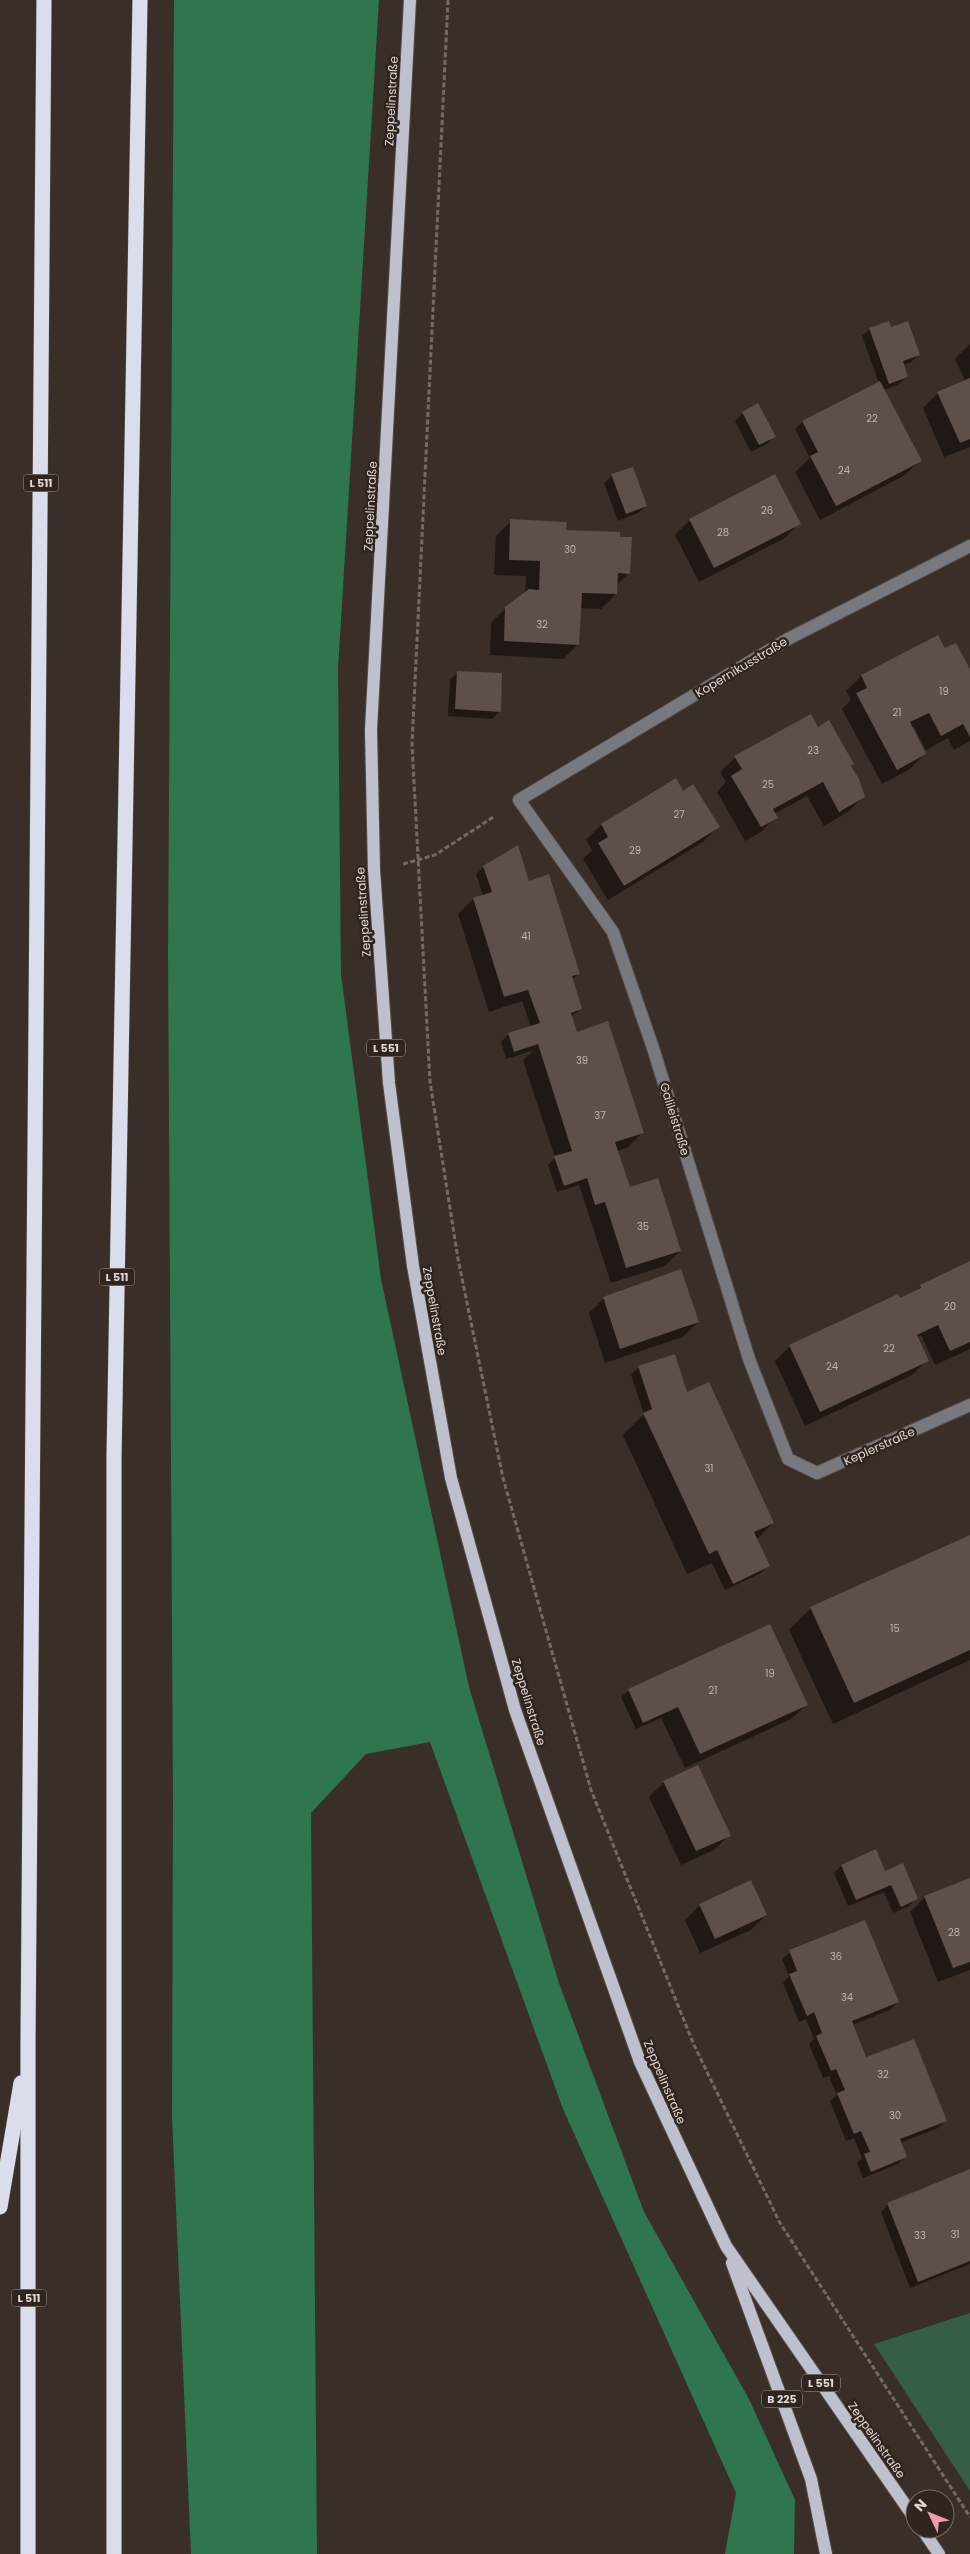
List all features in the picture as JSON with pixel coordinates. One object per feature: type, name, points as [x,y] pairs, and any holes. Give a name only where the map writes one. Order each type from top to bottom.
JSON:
[{"type":"highway","name":"L 511","points":[[28,2554],[28,2042],[44,0]]},
{"type":"highway","name":"L 511","points":[[114,2554],[114,1458],[140,0]]},
{"type":"highway","points":[[0,2207],[28,2042]]},
{"type":"main road","name":"Zeppelinstraße","points":[[410,0],[371,730],[374,870],[389,1083],[413,1266],[451,1478],[515,1710],[640,2062],[726,2246],[905,2505]]},
{"type":"main road","name":"B 225","points":[[726,2246],[811,2479],[826,2554]]},
{"type":"main road","points":[[929,2539],[939,2554]]},
{"type":"street","name":"Kopernikusstraße","points":[[520,800],[788,639],[970,546]]},
{"type":"street","name":"Galileistraße","points":[[520,800],[613,932],[653,1048],[749,1359],[788,1459]]},
{"type":"street","name":"Keplerstraße","points":[[788,1459],[818,1473],[970,1405]]},
{"type":"path","points":[[448,0],[412,744],[430,1082],[458,1259],[503,1478],[591,1790],[694,2045],[780,2223],[970,2517]]},
{"type":"path","points":[[374,870],[417,861],[435,855],[520,800]]},
{"type":"green space","points":[[174,0],[379,0],[338,669],[341,974],[381,1279],[469,1687],[559,1983],[644,2212],[749,2399],[795,2500],[794,2554],[725,2554],[736,2493],[563,2109],[430,1742],[366,1754],[311,1813],[317,2554],[191,2554],[172,2116],[173,1801],[168,954]]},
{"type":"green space","points":[[970,2313],[970,2491],[874,2344]]},
{"type":"building","points":[[889,321],[891,327],[908,321],[920,355],[903,361],[908,377],[889,384],[869,328]]},
{"type":"building","points":[[970,378],[970,439],[960,443],[937,392]]},
{"type":"building","points":[[880,381],[922,461],[836,506],[810,456],[818,452],[802,421]]},
{"type":"building","points":[[758,403],[776,437],[759,445],[742,412]]},
{"type":"building","points":[[633,467],[647,506],[626,514],[611,474]]},
{"type":"building","points":[[775,474],[801,524],[714,568],[689,519]]},
{"type":"building","points":[[510,519],[567,522],[566,530],[620,532],[620,537],[632,537],[630,574],[618,573],[617,594],[582,593],[579,645],[504,641],[505,607],[529,589],[539,590],[540,561],[509,560]]},
{"type":"building","points":[[938,635],[945,648],[956,643],[970,669],[970,737],[963,724],[941,736],[929,713],[910,722],[926,754],[897,770],[856,693],[867,688],[861,675]]},
{"type":"building","points":[[457,671],[502,673],[501,712],[455,709]]},
{"type":"building","points":[[811,714],[818,727],[829,720],[854,764],[851,766],[859,779],[865,797],[839,812],[823,782],[773,809],[778,818],[761,827],[731,776],[742,769],[734,756]]},
{"type":"building","points":[[676,778],[683,791],[693,784],[720,827],[624,886],[598,843],[608,837],[601,824]]},
{"type":"building","points":[[518,845],[529,881],[549,874],[580,974],[572,976],[582,1009],[571,1013],[577,1032],[608,1021],[644,1133],[615,1142],[630,1187],[658,1178],[681,1251],[626,1268],[605,1202],[595,1205],[587,1178],[564,1186],[554,1156],[572,1151],[538,1044],[514,1052],[508,1033],[540,1023],[528,990],[504,997],[473,898],[492,892],[483,866]]},
{"type":"building","points":[[970,1261],[970,1342],[950,1351],[938,1325],[917,1335],[929,1361],[820,1412],[789,1345],[898,1294],[900,1298],[921,1288],[920,1285]]},
{"type":"building","points":[[681,1269],[699,1322],[620,1349],[603,1297]]},
{"type":"building","points":[[675,1354],[687,1392],[709,1382],[774,1523],[754,1532],[770,1566],[733,1584],[717,1550],[709,1554],[643,1413],[652,1409],[638,1366]]},
{"type":"building","points":[[970,1535],[970,1650],[854,1703],[810,1607]]},
{"type":"building","points":[[770,1624],[808,1705],[700,1754],[678,1707],[643,1723],[628,1689]]},
{"type":"building","points":[[698,1765],[731,1836],[696,1851],[663,1781]]},
{"type":"building","points":[[876,1849],[885,1871],[903,1863],[918,1899],[901,1907],[891,1885],[856,1900],[841,1865]]},
{"type":"building","points":[[970,1878],[970,1962],[953,1968],[924,1896]]},
{"type":"building","points":[[751,1880],[767,1915],[715,1939],[699,1904]]},
{"type":"building","points":[[865,1920],[899,2002],[852,2021],[866,2057],[914,2039],[947,2121],[900,2139],[907,2157],[871,2172],[864,2154],[870,2152],[861,2131],[854,2134],[837,2093],[845,2090],[836,2069],[831,2071],[816,2036],[822,2033],[814,2012],[807,2016],[789,1974],[797,1971],[789,1950]]},
{"type":"building","points":[[970,2169],[970,2261],[918,2282],[887,2203]]}]
